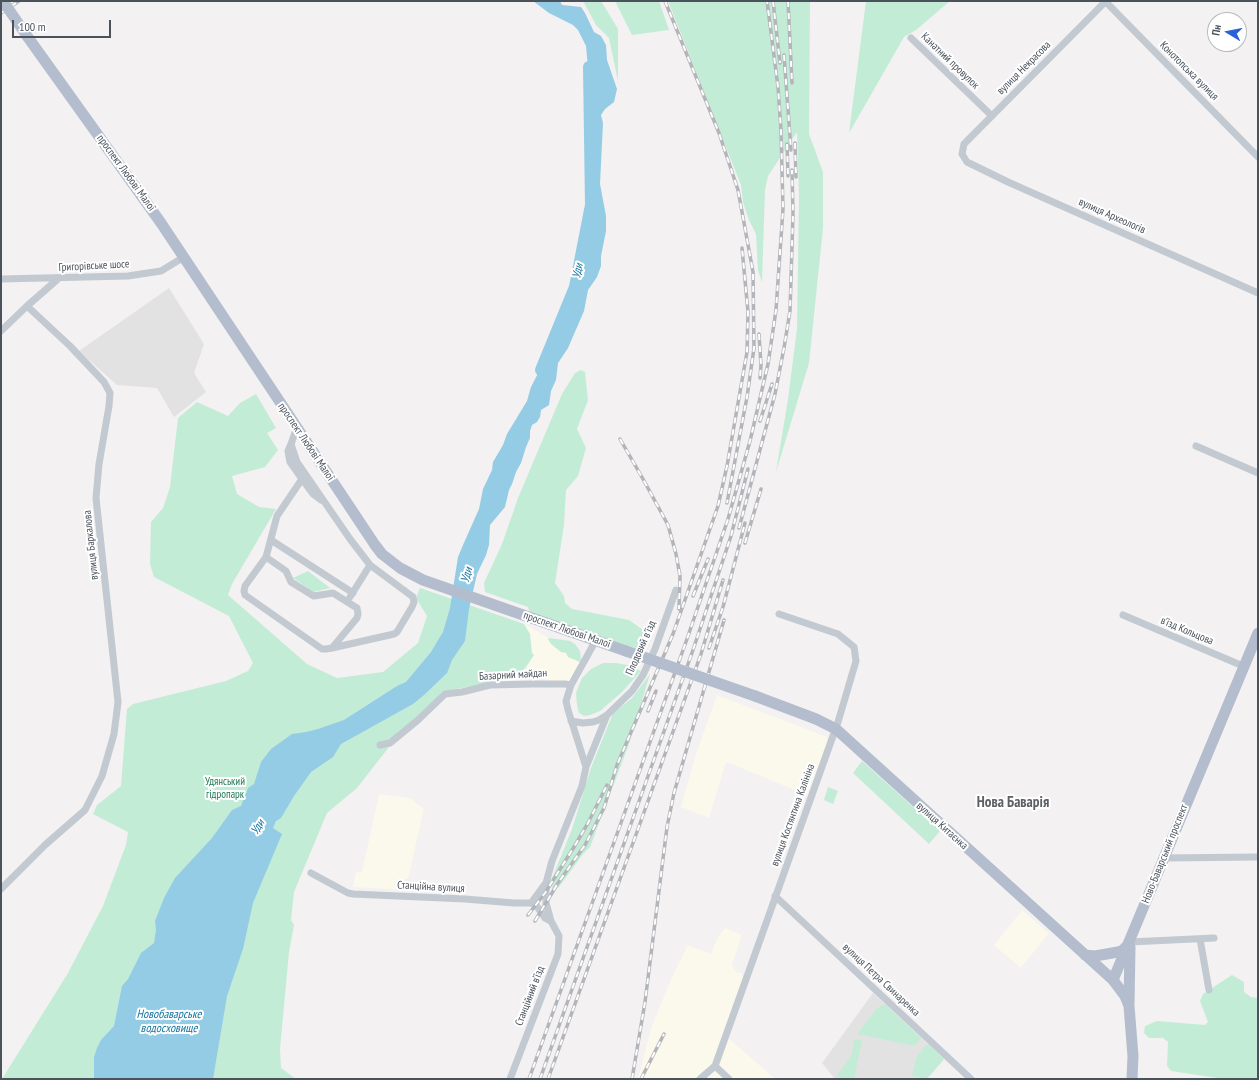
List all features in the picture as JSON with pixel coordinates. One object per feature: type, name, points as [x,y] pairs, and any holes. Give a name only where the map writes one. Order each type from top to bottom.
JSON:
[{"type":"main road","name":"проспект Любові Малої","points":[[2,1],[161,223],[382,554],[396,565],[423,580],[755,696]]},
{"type":"main road","name":"Ново-Баварський проспект","points":[[1113,980],[1258,633]]},
{"type":"main road","name":"вулиця Китаєнка","points":[[755,696],[816,719],[836,729],[1113,980]]},
{"type":"main road","points":[[1085,955],[1095,956],[1118,952],[1123,950],[1130,942]]},
{"type":"main road","points":[[1130,942],[1129,1006],[1133,1056],[1132,1079]]},
{"type":"main road","points":[[1113,980],[1125,996],[1129,1006]]},
{"type":"street","name":"вулиця Некрасова","points":[[962,154],[964,144],[1106,1]]},
{"type":"street","name":"Конотопська вулиця","points":[[1106,1],[1258,157]]},
{"type":"street","name":"Канатний провулок","points":[[911,38],[992,116]]},
{"type":"street","name":"вулиця Археологів","points":[[962,154],[967,162],[1008,182],[1258,293]]},
{"type":"street","name":"Григорівське шосе","points":[[1,280],[128,276],[161,271],[184,257]]},
{"type":"street","points":[[1,331],[59,278]]},
{"type":"street","name":"вулиця Баркалова","points":[[1,890],[45,845],[85,810],[102,776],[114,734],[118,702],[96,498],[99,464],[110,406],[110,393],[104,382],[70,346],[27,306]]},
{"type":"street","points":[[297,427],[288,451],[290,462],[313,494],[329,508]]},
{"type":"street","points":[[291,444],[298,462],[350,539],[370,565],[413,597],[414,602],[412,607],[397,632],[394,634],[322,649],[245,595],[245,586],[266,557],[277,516],[302,479]]},
{"type":"street","points":[[1196,446],[1258,473]]},
{"type":"street","points":[[271,540],[352,593]]},
{"type":"street","points":[[266,557],[286,571],[291,582],[312,595],[333,593],[357,608],[357,618],[332,648]]},
{"type":"street","points":[[347,602],[370,565]]},
{"type":"street","name":"Плодовий в'їзд","points":[[571,721],[582,723],[593,722],[607,715],[632,691],[643,675],[655,649],[676,590]]},
{"type":"street","name":"вулиця Костянтина Калініна","points":[[715,1066],[836,729],[856,661],[854,647],[838,634],[779,614]]},
{"type":"street","name":"в’їзд Кольцова","points":[[1123,615],[1243,666]]},
{"type":"street","points":[[586,767],[566,701],[571,685],[596,640]]},
{"type":"street","name":"Базарний майдан","points":[[380,745],[390,743],[418,720],[444,694],[462,692],[484,686],[539,684],[571,685]]},
{"type":"street","points":[[551,921],[546,903],[546,883],[552,862],[582,786],[586,767],[607,715]]},
{"type":"street","points":[[1163,858],[1258,857]]},
{"type":"street","name":"Станційна вулиця","points":[[310,873],[348,893],[353,894],[531,903]]},
{"type":"street","points":[[546,883],[531,903],[536,906],[545,918],[551,921]]},
{"type":"street","name":"вулиця Петра Свинаренка","points":[[775,896],[971,1079]]},
{"type":"street","name":"Станційний в’їзд","points":[[510,1079],[558,954],[559,936],[551,921]]},
{"type":"street","points":[[1130,942],[1214,938]]},
{"type":"street","points":[[1200,939],[1209,990]]},
{"type":"street","points":[[700,1079],[715,1066],[728,1079]]},
{"type":"shaded area","points":[[169,288],[204,344],[194,373],[206,392],[174,417],[157,388],[117,385],[79,351]]},
{"type":"shaded area","points":[[524,624],[549,638],[561,652],[566,653],[568,657],[580,662],[571,685],[547,683],[544,678],[541,678],[526,667],[534,655],[532,653],[530,634]]},
{"type":"shaded area","points":[[717,695],[827,737],[827,745],[807,795],[726,762],[709,818],[681,807],[697,751]]},
{"type":"shaded area","points":[[379,794],[410,798],[424,809],[408,879],[404,879],[403,890],[353,887],[356,871],[362,872]]},
{"type":"shaded area","points":[[1022,910],[1049,933],[1021,968],[994,945]]},
{"type":"shaded area","points":[[725,928],[742,935],[732,965],[736,972],[741,973],[744,979],[724,1034],[775,1079],[638,1079],[651,1028],[672,977],[688,945],[711,954],[718,937]]},
{"type":"shaded area","points":[[873,993],[944,1059],[926,1079],[835,1079],[822,1063]]},
{"type":"green space","points":[[583,1],[601,1],[618,29],[618,81],[609,38],[596,25]]},
{"type":"green space","points":[[615,1],[659,1],[669,30],[632,35]]},
{"type":"green space","points":[[668,1],[810,1],[809,134],[823,172],[823,228],[809,363],[776,472],[788,399],[797,329],[799,194],[797,132],[768,176],[765,190],[762,282],[758,270],[756,234],[749,220],[743,202],[741,185]]},
{"type":"green space","points":[[866,1],[950,1],[916,30],[904,37],[849,133]]},
{"type":"green space","points":[[581,370],[585,372],[588,400],[577,429],[586,448],[578,476],[566,490],[564,525],[555,583],[564,596],[565,603],[572,609],[629,620],[643,630],[645,643],[641,650],[530,613],[528,607],[485,592],[484,583],[502,544],[518,498],[562,394],[575,373]]},
{"type":"green space","name":"Удянський гідропарк","points":[[256,394],[276,428],[267,433],[278,450],[265,467],[232,476],[237,494],[259,507],[276,509],[232,584],[228,595],[307,664],[337,678],[383,672],[418,643],[427,616],[416,598],[420,588],[524,624],[530,634],[532,653],[534,655],[526,667],[515,677],[442,692],[389,747],[357,788],[327,813],[294,892],[291,920],[294,925],[289,952],[280,1049],[281,1068],[296,1079],[2,1079],[68,973],[103,906],[126,845],[128,832],[93,814],[97,805],[121,786],[127,709],[133,704],[226,681],[248,671],[253,663],[229,616],[154,577],[150,564],[151,522],[163,508],[170,487],[178,418],[197,402],[228,416],[240,403]]},
{"type":"green space","points":[[308,571],[330,588],[313,592],[293,578]]},
{"type":"green space","points":[[548,639],[570,641],[575,644],[580,651],[580,662],[568,657],[566,653],[561,652],[551,644]]},
{"type":"green space","points":[[603,663],[627,665],[641,671],[622,692],[600,711],[584,716],[579,713],[576,693],[582,678],[591,669]]},
{"type":"green space","points":[[650,674],[629,744],[590,847],[583,854],[559,887],[552,890],[551,881],[572,829],[591,768],[613,713],[632,698]]},
{"type":"green space","points":[[862,761],[940,831],[929,844],[853,773]]},
{"type":"green space","points":[[828,787],[838,791],[833,804],[824,800]]},
{"type":"green space","points":[[1232,975],[1244,982],[1244,992],[1251,997],[1258,998],[1258,1079],[1224,1079],[1171,1071],[1167,1066],[1168,1042],[1163,1038],[1149,1038],[1144,1033],[1145,1026],[1157,1021],[1205,1025],[1208,1022],[1200,1001],[1203,994]]},
{"type":"green space","points":[[885,1004],[921,1038],[915,1046],[857,1034],[877,1008]]},
{"type":"green space","points":[[854,1039],[862,1040],[854,1079],[840,1079],[837,1076],[852,1054]]},
{"type":"green space","points":[[928,1044],[944,1059],[927,1079],[912,1076],[917,1056]]},
{"type":"water","name":"Новобаварське водосховище","points":[[533,1],[560,1],[562,5],[581,7],[594,32],[601,36],[606,45],[607,60],[617,89],[614,102],[605,109],[601,115],[603,123],[600,184],[606,216],[606,231],[601,256],[601,266],[597,277],[588,290],[584,311],[568,348],[558,363],[556,380],[551,391],[549,405],[541,410],[540,417],[537,422],[532,425],[530,438],[509,490],[505,507],[490,525],[489,545],[477,574],[469,609],[465,641],[452,660],[447,673],[424,695],[413,704],[341,744],[333,757],[311,772],[281,818],[276,821],[273,828],[282,834],[253,903],[243,949],[227,996],[213,1079],[94,1079],[94,1057],[97,1048],[101,1040],[114,1026],[122,986],[128,979],[141,953],[154,943],[156,930],[155,921],[164,898],[175,878],[212,838],[232,810],[241,806],[248,788],[254,784],[261,762],[271,749],[292,734],[318,729],[344,720],[397,686],[406,682],[431,652],[443,632],[450,608],[458,557],[479,509],[483,489],[492,470],[493,462],[503,445],[507,434],[527,401],[531,387],[559,332],[582,254],[590,219],[594,177],[592,109],[586,46],[578,30],[573,25],[549,13]]},
{"type":"waterway","name":"Уди","points":[[541,370],[575,287],[591,205],[589,67]]},
{"type":"railway","points":[[1,13],[19,1]]},
{"type":"railway","points":[[665,1],[719,133],[738,190],[753,272],[754,348],[747,397],[727,503]]},
{"type":"railway","points":[[529,1079],[687,639],[728,519],[750,441],[768,364],[776,310],[783,209],[781,130],[778,87],[767,1]]},
{"type":"railway","points":[[773,1],[780,63]]},
{"type":"railway","points":[[788,1],[792,83]]},
{"type":"railway","points":[[784,55],[791,150]]},
{"type":"railway","points":[[795,143],[796,177]]},
{"type":"railway","points":[[787,144],[788,176]]},
{"type":"railway","points":[[739,528],[775,394],[790,311],[793,214],[792,170]]},
{"type":"railway","points":[[535,921],[558,883],[585,845],[604,808],[617,765],[673,634],[718,506],[727,466],[747,352],[748,312],[742,248]]},
{"type":"railway","points":[[759,334],[761,365],[760,378]]},
{"type":"railway","points":[[760,421],[772,384]]},
{"type":"railway","points":[[620,439],[668,525],[680,576],[679,609]]},
{"type":"railway","points":[[540,1079],[693,650],[731,536],[748,469]]},
{"type":"railway","points":[[745,543],[761,489]]},
{"type":"railway","points":[[709,648],[723,607],[745,523]]},
{"type":"railway","points":[[693,596],[708,559]]},
{"type":"railway","points":[[548,1079],[701,654],[723,580]]},
{"type":"railway","points":[[632,1079],[645,1002],[667,827],[674,793],[724,620]]},
{"type":"railway","points":[[648,711],[656,691]]},
{"type":"railway","points":[[528,915],[545,893],[574,847],[607,785]]},
{"type":"railway","points":[[641,1079],[664,1034]]},
{"type":"district","name":"Нова Баварія","points":[[1013,803]]}]
